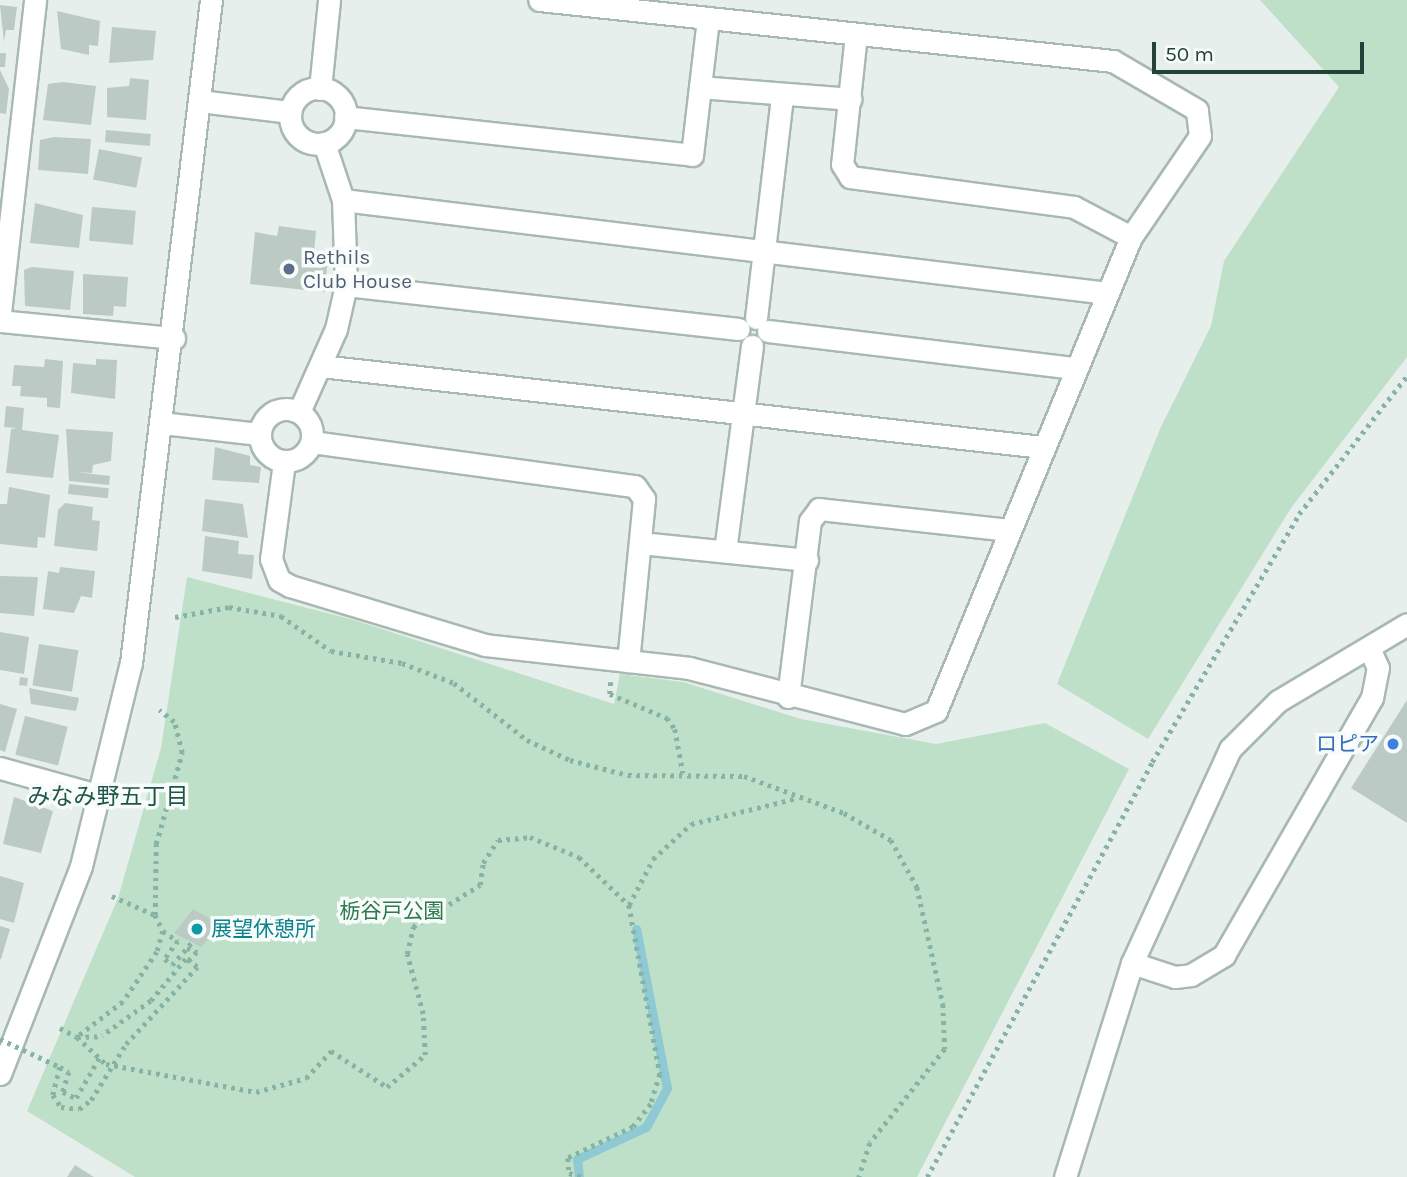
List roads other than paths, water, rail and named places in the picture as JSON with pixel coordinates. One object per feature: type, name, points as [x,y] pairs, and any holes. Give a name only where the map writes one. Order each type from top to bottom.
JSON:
[{"type":"street","points":[[0,313],[35,0]]},
{"type":"street","points":[[0,1074],[57,937],[100,796],[131,663],[174,338],[211,0]]},
{"type":"street","points":[[320,89],[329,0]]},
{"type":"street","points":[[284,462],[271,559],[279,580],[485,645],[689,668],[788,697],[905,724],[928,720],[1131,237],[1200,136],[1197,110],[1189,101],[1113,61],[539,0]]},
{"type":"street","points":[[345,117],[692,155],[708,18]]},
{"type":"street","points":[[856,34],[842,164],[849,177],[1073,206],[1131,237]]},
{"type":"street","points":[[700,87],[782,96],[851,99]]},
{"type":"street","points":[[320,89],[341,101],[345,117],[339,134],[324,143],[299,137],[290,112],[304,92],[320,89]]},
{"type":"street","points":[[725,551],[765,253],[782,96]]},
{"type":"street","points":[[200,101],[290,112]]},
{"type":"street","points":[[299,412],[321,366],[346,285],[343,200],[324,143]]},
{"type":"street","points":[[343,200],[1107,293]]},
{"type":"street","points":[[346,285],[1075,368]]},
{"type":"street","points":[[0,321],[174,338]]},
{"type":"street","points":[[321,366],[1042,447]]},
{"type":"street","points":[[273,412],[299,412],[311,425],[312,442],[304,454],[284,462],[263,450],[259,434],[273,412]]},
{"type":"street","points":[[162,423],[259,434]]},
{"type":"street","points":[[312,442],[626,483],[644,499],[628,661]]},
{"type":"street","points":[[788,697],[810,521],[826,506],[1008,530]]},
{"type":"street","points":[[641,543],[807,560]]},
{"type":"street","points":[[1065,1177],[1132,962],[1230,749],[1278,701],[1371,652],[1407,624]]},
{"type":"street","points":[[1132,962],[1175,977],[1224,955],[1372,698],[1378,668],[1371,652]]},
{"type":"street","points":[[1,771],[100,796]]},
{"type":"waterway","points":[[579,1177],[577,1159],[646,1127],[667,1088],[636,929]]},
{"type":"place","name":"Rethils Club House","points":[[289,269]]},
{"type":"place","name":"ロピア","points":[[1393,744]]},
{"type":"place","name":"展望休憩所","points":[[197,929]]},
{"type":"district","name":"みなみ野五丁目","points":[[108,797]]},
{"type":"park label","name":"栃谷戸公園","points":[[392,911]]}]
